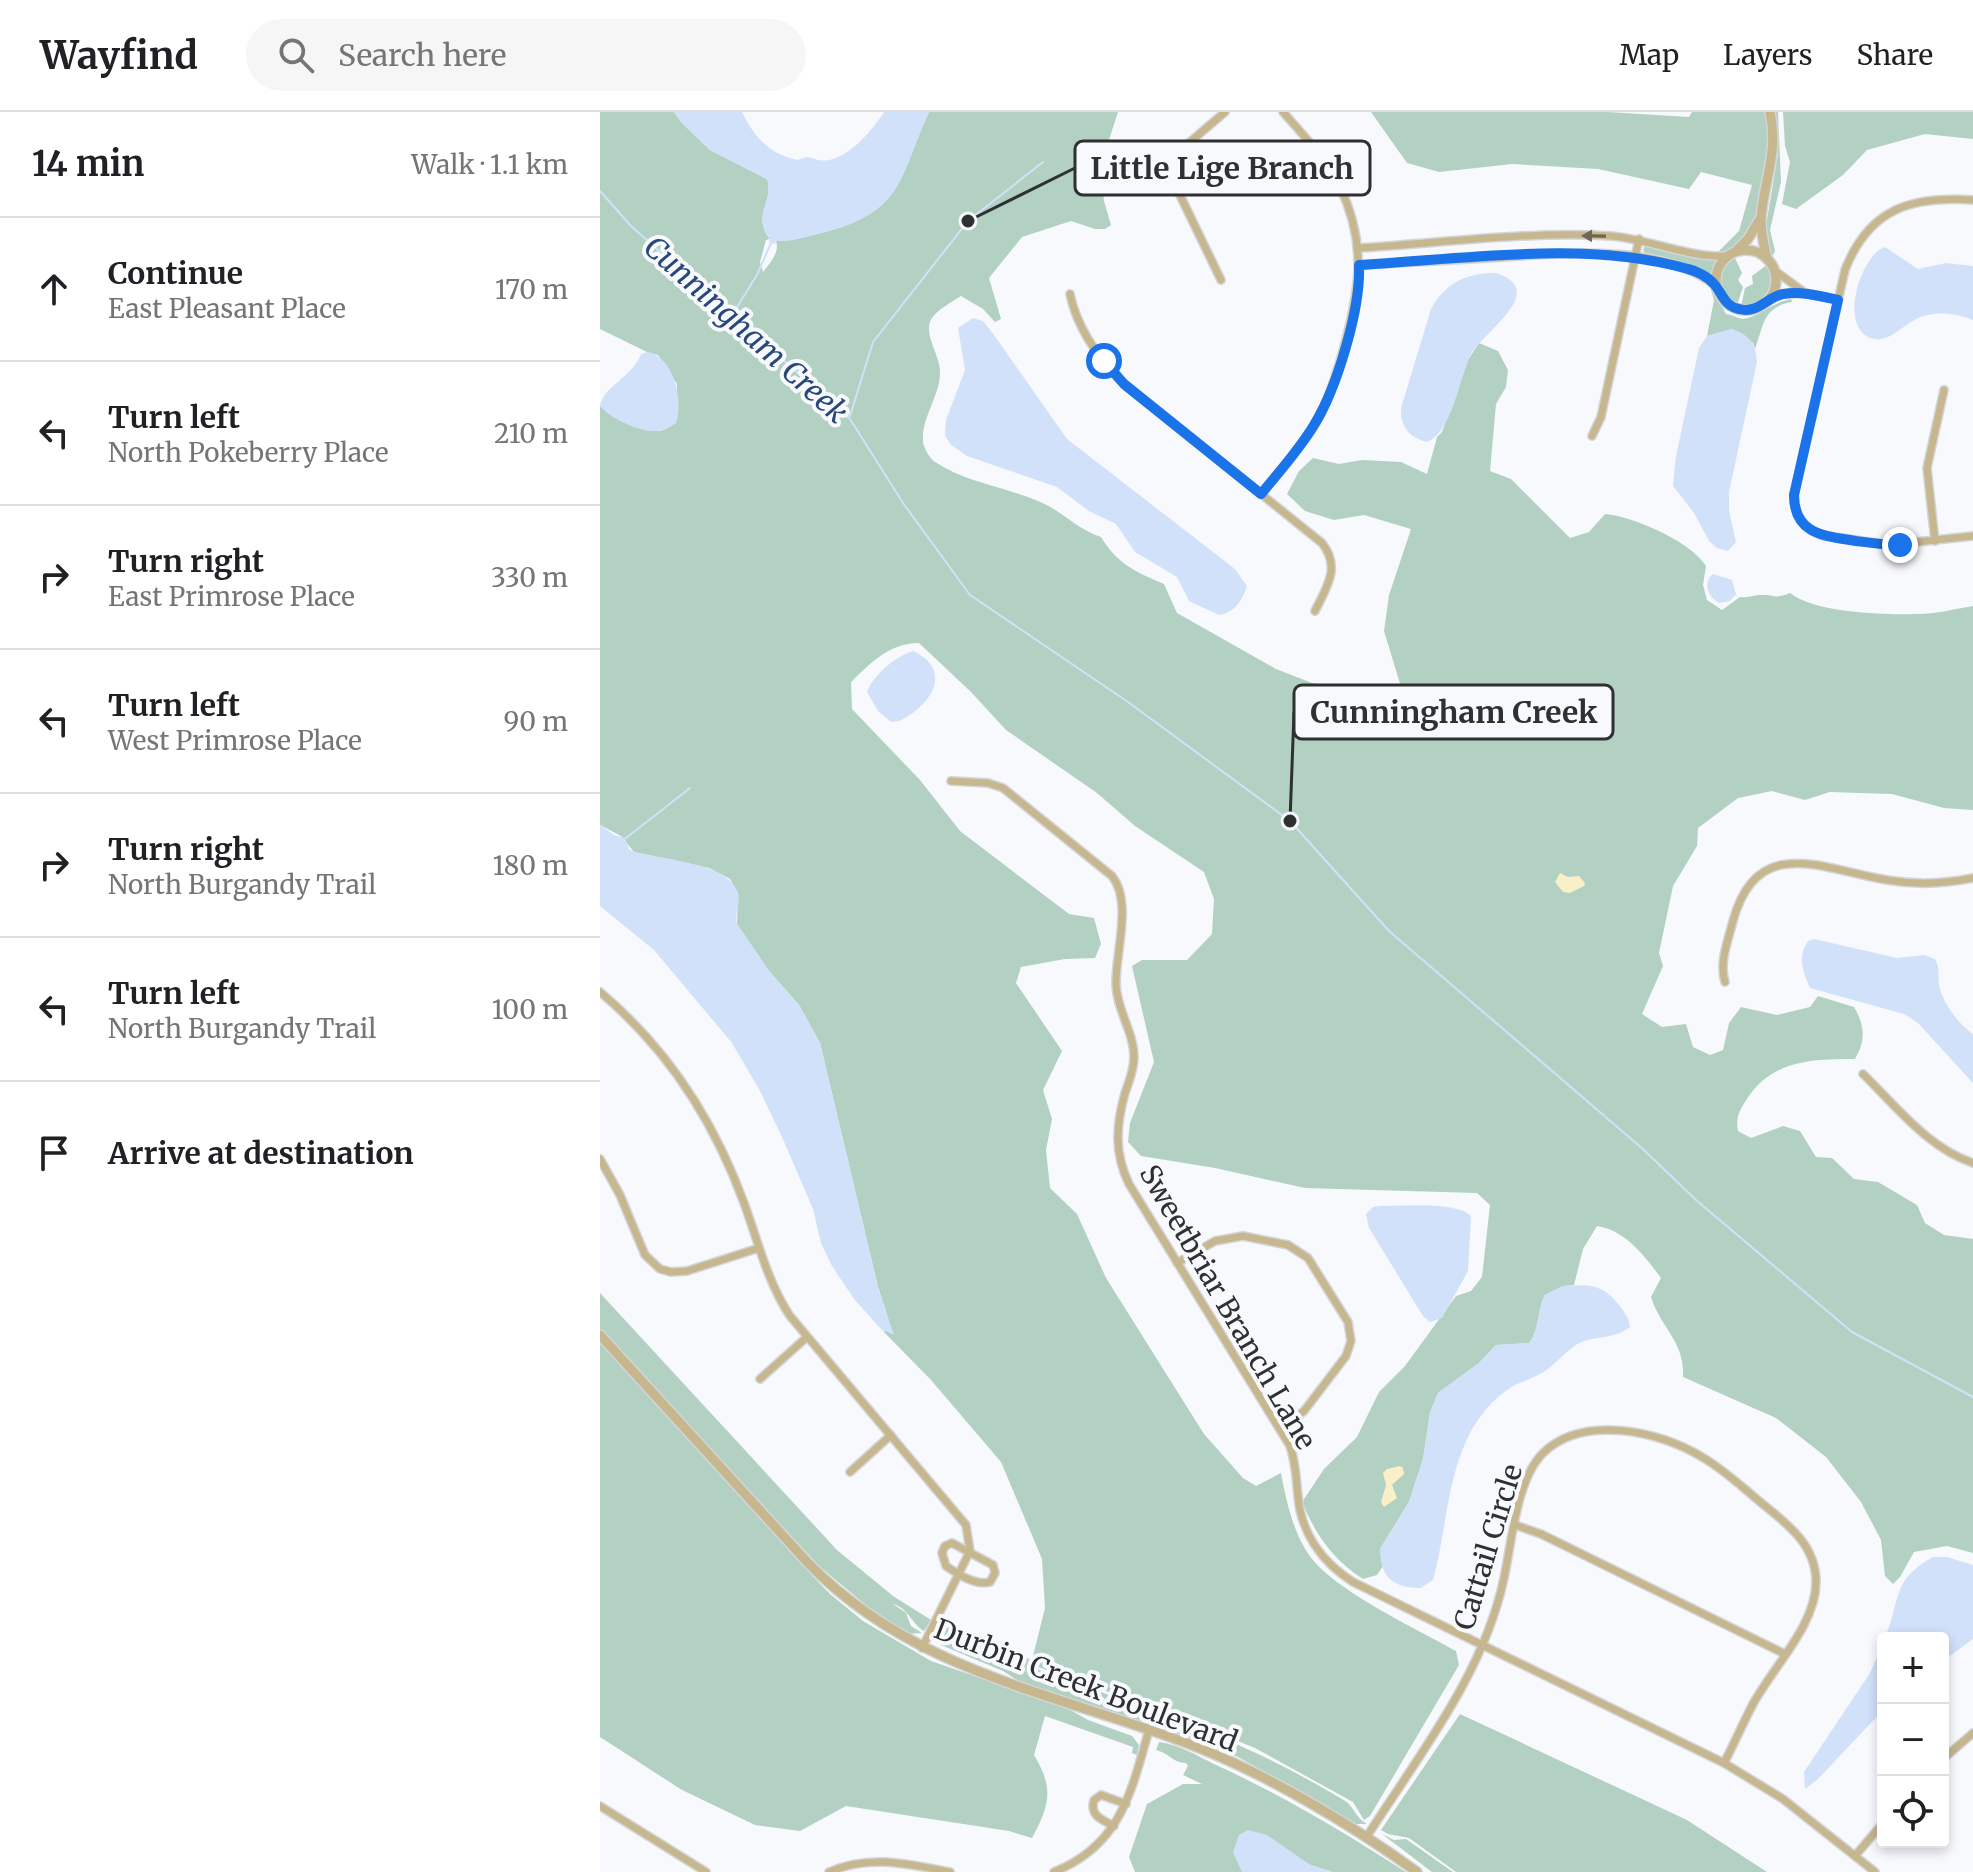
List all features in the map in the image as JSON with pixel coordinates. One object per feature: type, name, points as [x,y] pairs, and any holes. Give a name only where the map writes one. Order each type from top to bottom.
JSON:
[{"type":"street","points":[[1221,280],[1177,189],[1174,172],[1183,148],[1225,112]]},
{"type":"street","points":[[1261,494],[1309,433],[1328,399],[1354,314],[1359,265],[1352,218],[1337,182],[1317,151],[1283,112]]},
{"type":"street","points":[[1770,112],[1773,152],[1761,216],[1762,239],[1767,259],[1774,270],[1805,293]]},
{"type":"street","points":[[1973,200],[1944,198],[1900,207],[1876,223],[1856,245],[1838,300],[1794,495],[1796,512],[1804,526],[1825,536],[1888,545],[1973,536]]},
{"type":"street","points":[[1761,216],[1748,239],[1726,256],[1718,267],[1716,286],[1721,298],[1738,309],[1755,309],[1782,294],[1805,293],[1838,300]]},
{"type":"street","points":[[1358,248],[1589,235],[1639,239],[1708,255],[1726,256]]},
{"type":"street","points":[[1592,436],[1601,417],[1639,239]]},
{"type":"street","points":[[1469,241],[1471,259]]},
{"type":"street","points":[[1737,250],[1756,252],[1767,259]]},
{"type":"street","points":[[1359,265],[1553,254],[1635,256],[1692,270],[1716,286]]},
{"type":"street","points":[[1769,299],[1776,285],[1774,270]]},
{"type":"street","points":[[1070,294],[1074,315],[1113,373],[1327,550],[1332,573],[1315,611]]},
{"type":"street","points":[[1935,541],[1927,468],[1944,390]]},
{"type":"street","name":"Sweetbriar Branch Lane","points":[[951,781],[988,783],[1003,788],[1112,876],[1120,888],[1122,902],[1116,985],[1132,1037],[1134,1056],[1117,1127],[1119,1156],[1129,1184],[1280,1429],[1294,1458],[1300,1512],[1305,1528],[1329,1564],[1353,1582],[1724,1763],[1783,1799],[1875,1872]]},
{"type":"street","points":[[1725,982],[1722,965],[1739,901],[1757,877],[1775,867],[1806,862],[1912,884],[1973,878]]},
{"type":"street","points":[[600,992],[654,1044],[693,1096],[725,1156],[774,1290],[790,1316],[961,1517],[969,1534],[970,1551],[922,1648]]},
{"type":"street","points":[[1863,1074],[1931,1141],[1952,1155],[1973,1163]]},
{"type":"street","points":[[600,1159],[620,1195],[645,1255],[660,1269],[681,1272],[759,1248]]},
{"type":"street","points":[[1177,1263],[1215,1241],[1243,1236],[1288,1245],[1308,1258],[1348,1322],[1351,1341],[1346,1356],[1304,1411],[1280,1429]]},
{"type":"street","name":"Durbin Creek Boulevard","points":[[600,1335],[822,1577],[875,1621],[961,1666],[1149,1730],[1240,1766],[1366,1838],[1417,1872]]},
{"type":"street","points":[[760,1379],[807,1337]]},
{"type":"street","name":"Cattail Circle","points":[[1366,1838],[1457,1695],[1482,1646],[1499,1604],[1524,1486],[1532,1467],[1552,1445],[1569,1437],[1593,1432],[1635,1433],[1689,1449],[1716,1465],[1771,1511],[1799,1536],[1811,1556],[1816,1578],[1813,1606],[1754,1702],[1724,1763]]},
{"type":"street","points":[[850,1472],[891,1435]]},
{"type":"street","points":[[1515,1525],[1541,1534],[1785,1654]]},
{"type":"street","points":[[952,1543],[993,1565],[995,1573],[990,1582],[984,1584],[960,1574],[946,1566],[942,1553],[945,1546],[952,1543]]},
{"type":"street","points":[[1054,1872],[1066,1870],[1096,1847],[1114,1826],[1126,1804],[1149,1730]]},
{"type":"street","points":[[1949,1754],[1973,1733]]},
{"type":"street","points":[[1114,1826],[1095,1814],[1094,1800],[1101,1795],[1126,1804]]},
{"type":"street","points":[[600,1806],[706,1872]]},
{"type":"street","points":[[1855,1856],[1877,1830]]},
{"type":"street","points":[[829,1872],[857,1863],[887,1861],[947,1872]]},
{"type":"green space","points":[[600,112],[674,112],[710,150],[767,179],[769,187],[763,223],[770,239],[766,240],[760,262],[763,272],[775,253],[776,241],[807,237],[851,223],[885,202],[904,173],[929,112],[1118,112],[1100,168],[1111,225],[1105,229],[1095,229],[1071,221],[1022,237],[989,278],[1001,319],[995,322],[983,309],[961,296],[932,318],[930,337],[940,371],[923,433],[924,444],[933,461],[947,469],[1038,501],[1101,537],[1128,566],[1164,584],[1177,613],[1276,669],[1312,683],[1388,701],[1401,687],[1384,631],[1389,595],[1411,529],[1364,515],[1334,520],[1305,511],[1287,494],[1299,471],[1313,458],[1339,464],[1362,460],[1401,462],[1427,474],[1437,437],[1442,432],[1468,360],[1479,343],[1498,351],[1508,370],[1506,387],[1496,404],[1490,471],[1511,479],[1570,538],[1589,532],[1605,514],[1660,532],[1699,557],[1706,566],[1703,585],[1707,600],[1722,610],[1740,597],[1790,593],[1816,605],[1869,613],[1924,614],[1973,606],[1973,810],[1944,808],[1892,794],[1830,792],[1805,800],[1772,791],[1738,798],[1698,828],[1697,846],[1673,886],[1659,953],[1663,966],[1642,1014],[1662,1027],[1686,1024],[1693,1047],[1710,1055],[1723,1050],[1729,1023],[1741,1007],[1777,1015],[1810,1007],[1818,996],[1854,1007],[1863,1033],[1855,1059],[1807,1062],[1779,1070],[1755,1088],[1737,1119],[1738,1131],[1751,1138],[1783,1126],[1800,1131],[1816,1157],[1832,1158],[1854,1179],[1878,1182],[1917,1205],[1925,1223],[1944,1235],[1973,1239],[1973,1553],[1947,1546],[1914,1552],[1893,1584],[1885,1576],[1881,1540],[1861,1502],[1826,1457],[1776,1418],[1683,1377],[1683,1365],[1676,1344],[1651,1297],[1661,1278],[1625,1238],[1597,1226],[1583,1249],[1574,1285],[1563,1286],[1545,1295],[1535,1333],[1529,1343],[1496,1345],[1479,1363],[1438,1393],[1430,1413],[1423,1459],[1409,1502],[1380,1549],[1383,1566],[1377,1575],[1363,1579],[1342,1563],[1319,1536],[1302,1502],[1324,1469],[1357,1437],[1379,1392],[1405,1366],[1456,1296],[1471,1291],[1482,1277],[1490,1205],[1477,1193],[1305,1188],[1141,1156],[1128,1142],[1130,1123],[1154,1062],[1132,966],[1142,960],[1187,960],[1212,934],[1214,899],[1204,872],[1135,826],[1097,793],[1006,730],[919,643],[899,646],[881,655],[851,682],[852,709],[920,780],[960,831],[1069,914],[1094,918],[1101,944],[1095,958],[1065,959],[1021,967],[1016,983],[1062,1051],[1043,1090],[1052,1119],[1046,1150],[1050,1188],[1077,1214],[1106,1278],[1204,1434],[1243,1478],[1256,1486],[1281,1473],[1294,1526],[1309,1555],[1321,1568],[1377,1608],[1456,1651],[1459,1665],[1370,1816],[1364,1820],[1353,1802],[1255,1748],[1038,1667],[1039,1670],[1160,1713],[1156,1726],[1020,1682],[1003,1671],[938,1642],[961,1639],[936,1638],[939,1624],[1032,1660],[1045,1608],[1042,1559],[1001,1462],[931,1380],[881,1329],[885,1332],[886,1311],[820,1043],[799,1005],[769,971],[737,924],[738,894],[730,879],[709,868],[634,852],[621,836],[600,825],[600,405],[635,426],[662,430],[676,423],[677,384],[658,355],[600,329]]},
{"type":"green space","points":[[1371,112],[1608,112],[1689,117],[1692,112],[1765,112],[1768,149],[1763,194],[1747,234],[1734,247],[1717,253],[1739,231],[1752,185],[1701,172],[1689,189],[1598,169],[1512,164],[1439,172],[1407,163]]},
{"type":"green space","points":[[1775,112],[1778,112],[1781,182],[1770,230],[1775,251],[1772,257],[1765,232],[1778,153]]},
{"type":"green space","points":[[1783,112],[1973,112],[1973,139],[1925,134],[1867,150],[1843,175],[1796,209],[1782,204],[1790,162],[1785,146]]},
{"type":"green space","points":[[1650,245],[1716,260],[1712,275],[1698,268],[1646,255],[1643,250]]},
{"type":"green space","points":[[1734,256],[1742,273],[1738,280],[1743,287],[1737,305],[1724,294],[1720,281],[1723,268]]},
{"type":"green space","points":[[1768,264],[1772,280],[1768,294],[1757,304],[1741,307],[1745,288],[1753,284],[1752,276]]},
{"type":"green space","points":[[1709,283],[1726,314],[1742,319],[1784,301],[1791,299],[1792,302],[1770,312],[1755,349],[1753,343],[1732,329],[1707,336],[1714,300]]},
{"type":"green space","points":[[600,1293],[837,1550],[893,1596],[931,1620],[924,1631],[906,1613],[911,1626],[922,1633],[908,1634],[879,1616],[819,1566],[600,1329]]},
{"type":"green space","points":[[600,1342],[802,1565],[830,1594],[863,1621],[931,1661],[1067,1708],[1088,1720],[1132,1736],[1139,1745],[1137,1755],[1132,1753],[1133,1747],[1045,1716],[1034,1755],[1045,1777],[1046,1806],[1032,1838],[1009,1831],[846,1806],[800,1831],[755,1825],[682,1790],[600,1737]]},
{"type":"green space","points":[[1460,1714],[1687,1820],[1767,1872],[1456,1872],[1409,1838],[1381,1830]]},
{"type":"green space","points":[[1166,1716],[1234,1743],[1299,1774],[1346,1802],[1367,1824],[1356,1824],[1238,1757],[1163,1728]]},
{"type":"green space","points":[[1159,1742],[1188,1751],[1265,1789],[1406,1872],[1135,1872],[1129,1857],[1147,1804],[1183,1784],[1202,1784],[1183,1775],[1188,1766],[1186,1763],[1156,1750]]},
{"type":"green space","points":[[1382,1834],[1394,1840],[1406,1839],[1453,1872],[1432,1872]]},
{"type":"sand","points":[[1560,873],[1568,877],[1579,876],[1584,886],[1570,893],[1563,892],[1555,882]]},
{"type":"sand","points":[[1400,1466],[1404,1474],[1392,1485],[1397,1498],[1384,1507],[1381,1502],[1386,1485],[1383,1473]]},
{"type":"water","points":[[674,112],[742,112],[758,137],[779,154],[798,160],[806,157],[828,160],[856,145],[884,112],[929,112],[904,173],[885,202],[851,224],[788,241],[776,241],[775,244],[769,242],[763,223],[769,187],[767,179],[710,150]]},
{"type":"water","points":[[1885,247],[1918,269],[1946,263],[1973,266],[1973,320],[1936,314],[1918,318],[1887,338],[1874,339],[1863,333],[1856,322],[1856,292],[1868,263]]},
{"type":"water","points":[[1496,273],[1511,281],[1517,290],[1515,301],[1470,356],[1443,428],[1427,442],[1416,438],[1404,426],[1401,408],[1431,309],[1443,292],[1458,281]]},
{"type":"water","points":[[973,318],[983,321],[994,335],[1067,439],[1235,569],[1247,586],[1234,608],[1219,615],[1189,601],[1177,577],[1135,552],[1116,524],[1089,511],[1057,487],[967,456],[950,444],[945,435],[946,420],[965,370],[958,328]]},
{"type":"water","points":[[1732,329],[1750,341],[1757,362],[1729,492],[1729,510],[1736,542],[1728,551],[1717,548],[1709,541],[1694,513],[1673,486],[1676,456],[1699,348],[1707,336]]},
{"type":"water","points":[[641,354],[656,355],[670,370],[679,403],[676,423],[658,431],[631,426],[600,406],[607,392],[631,369]]},
{"type":"water","points":[[1713,574],[1732,580],[1736,594],[1730,601],[1719,603],[1709,594],[1708,581]]},
{"type":"water","points":[[913,651],[931,664],[935,680],[933,688],[929,697],[914,712],[891,722],[878,711],[867,692],[886,667]]},
{"type":"water","points":[[600,825],[614,835],[625,838],[629,849],[634,852],[708,869],[732,883],[738,893],[737,924],[769,971],[799,1005],[820,1043],[878,1287],[894,1335],[881,1329],[854,1299],[832,1266],[821,1243],[813,1209],[782,1137],[732,1043],[654,950],[600,906]]},
{"type":"water","points":[[1814,939],[1897,958],[1924,955],[1935,959],[1939,985],[1947,1006],[1973,1034],[1973,1083],[1918,1023],[1904,1014],[1810,988],[1802,959],[1808,941]]},
{"type":"water","points":[[1442,1206],[1464,1211],[1471,1216],[1468,1271],[1442,1318],[1430,1322],[1423,1316],[1369,1228],[1366,1214],[1373,1207]]},
{"type":"water","points":[[1582,1285],[1603,1290],[1622,1309],[1630,1327],[1616,1334],[1580,1343],[1545,1371],[1507,1390],[1487,1408],[1472,1429],[1454,1477],[1433,1580],[1421,1588],[1396,1583],[1386,1574],[1380,1549],[1409,1502],[1423,1459],[1430,1413],[1438,1393],[1479,1363],[1496,1345],[1529,1343],[1535,1333],[1545,1295],[1563,1286]]},
{"type":"water","points":[[1933,1557],[1947,1557],[1973,1565],[1973,1639],[1949,1657],[1949,1632],[1887,1632],[1899,1592],[1910,1574]]},
{"type":"water","points":[[1877,1657],[1877,1716],[1805,1789],[1804,1772],[1870,1673]]},
{"type":"water","points":[[1248,1830],[1267,1835],[1309,1864],[1333,1872],[1242,1872],[1233,1852],[1239,1835]]},
{"type":"waterway","points":[[850,416],[873,342],[968,221],[1043,162]]},
{"type":"waterway","name":"Cunningham Creek","points":[[600,191],[631,226],[850,419],[903,503],[970,595],[1128,702],[1290,821],[1389,931],[1852,1332],[1973,1397]]},
{"type":"waterway","points":[[732,315],[757,275],[771,243]]},
{"type":"waterway","points":[[626,838],[690,788]]},
{"type":"place","name":"Little Lige Branch","points":[[968,221]]},
{"type":"place","name":"Cunningham Creek","points":[[1290,821]]},
{"type":"route","points":[[1104,361],[1124,384],[1261,494],[1314,425],[1332,390],[1354,314],[1359,265],[1553,254],[1635,256],[1701,274],[1716,286],[1726,303],[1738,309],[1755,309],[1782,294],[1805,293],[1838,300],[1794,495],[1796,512],[1804,526],[1821,535],[1900,545]]}]
